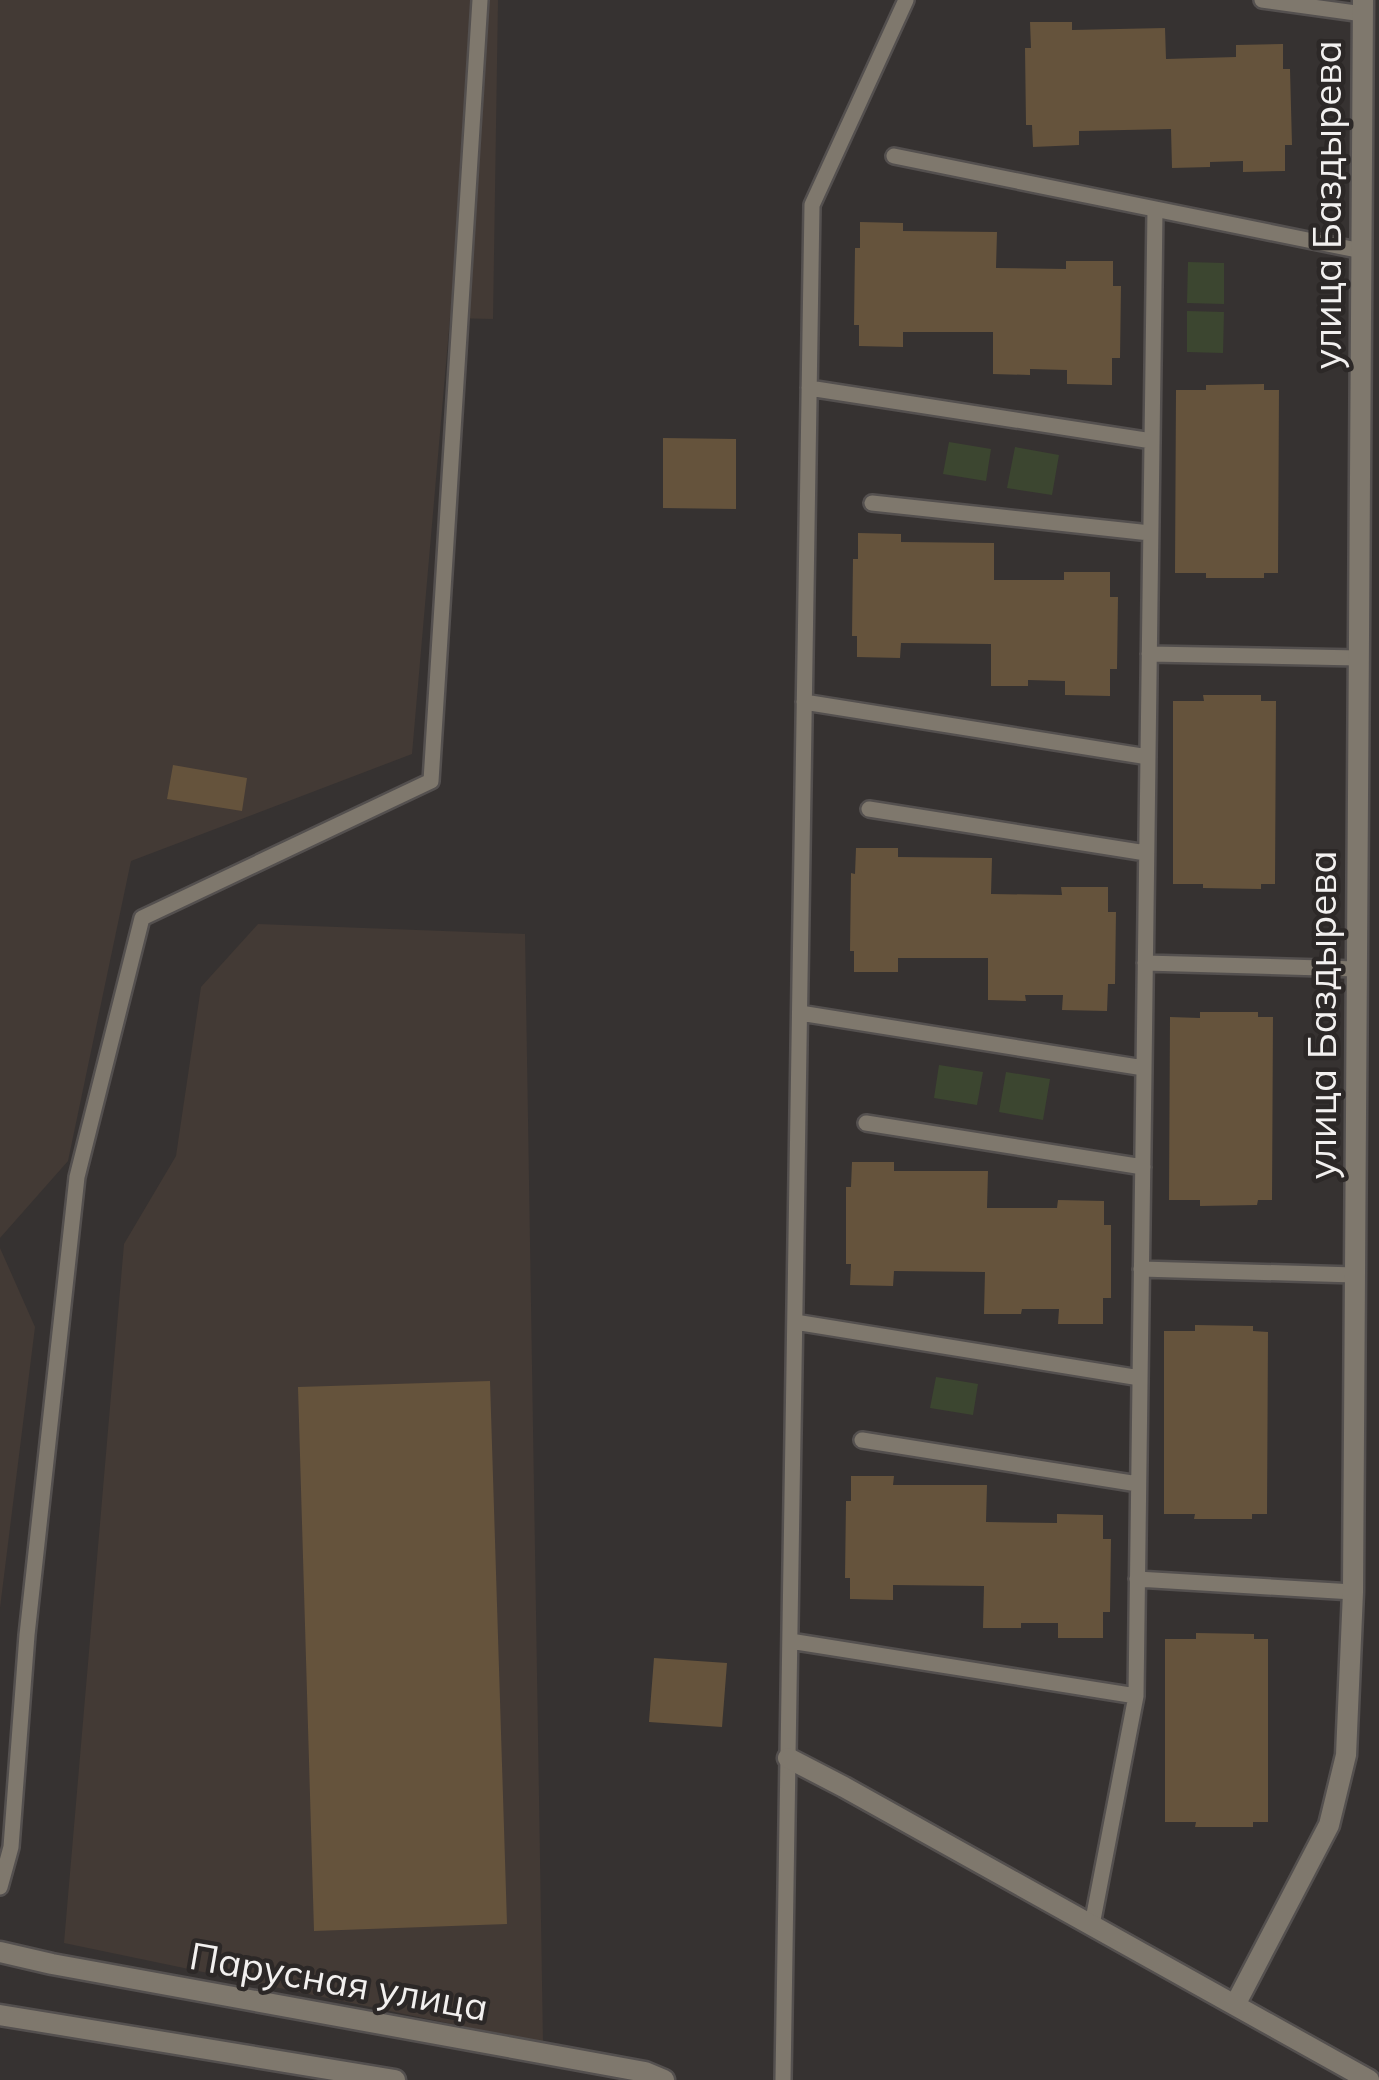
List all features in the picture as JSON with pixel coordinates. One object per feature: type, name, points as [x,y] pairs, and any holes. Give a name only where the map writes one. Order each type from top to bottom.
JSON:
[{"type":"street","name":"улица Баздырева","points":[[1235,2005],[1329,1824],[1346,1755],[1353,1592],[1363,7]]},
{"type":"street","points":[[788,1758],[1369,2080]]},
{"type":"street","name":"Парусная улица","points":[[0,1952],[645,2072],[664,2080]]},
{"type":"street","points":[[0,2016],[395,2080]]},
{"type":"lane","points":[[0,1887],[11,1846],[27,1635],[77,1177],[142,918],[432,781],[480,0]]},
{"type":"lane","points":[[783,2080],[812,205],[906,0]]},
{"type":"lane","points":[[1262,0],[1363,7]]},
{"type":"lane","points":[[894,156],[1362,251]]},
{"type":"lane","points":[[1092,1926],[1136,1696],[1155,209]]},
{"type":"lane","points":[[809,388],[1152,441]]},
{"type":"lane","points":[[872,503],[1150,534]]},
{"type":"lane","points":[[1149,654],[1359,658]]},
{"type":"lane","points":[[804,702],[1148,757]]},
{"type":"lane","points":[[870,809],[1146,853]]},
{"type":"lane","points":[[1145,962],[1357,969]]},
{"type":"lane","points":[[800,1013],[1144,1068]]},
{"type":"lane","points":[[866,1123],[1142,1167]]},
{"type":"lane","points":[[1141,1269],[1355,1274]]},
{"type":"lane","points":[[795,1322],[1140,1378]]},
{"type":"lane","points":[[862,1440],[1138,1484]]},
{"type":"lane","points":[[1137,1579],[1353,1592]]},
{"type":"lane","points":[[790,1641],[1136,1696]]},
{"type":"shaded area","points":[[0,0],[498,0],[493,319],[450,318],[412,754],[131,861],[68,1161],[0,1238]]},
{"type":"shaded area","points":[[258,924],[525,934],[543,2043],[64,1943],[124,1244],[176,1156],[201,987]]},
{"type":"shaded area","points":[[0,1248],[35,1327],[0,1608]]},
{"type":"green space","points":[[1188,262],[1224,263],[1224,304],[1187,303]]},
{"type":"green space","points":[[1187,311],[1224,312],[1223,353],[1187,352]]},
{"type":"green space","points":[[949,442],[991,449],[986,481],[943,474]]},
{"type":"green space","points":[[1015,447],[1059,455],[1052,495],[1007,488]]},
{"type":"green space","points":[[939,1065],[983,1072],[977,1105],[934,1098]]},
{"type":"green space","points":[[1006,1072],[1050,1079],[1043,1120],[999,1112]]},
{"type":"green space","points":[[936,1377],[978,1384],[973,1415],[930,1408]]},
{"type":"building","points":[[1030,22],[1072,22],[1072,30],[1165,28],[1166,59],[1236,57],[1236,45],[1283,44],[1283,69],[1290,69],[1292,145],[1285,145],[1285,171],[1243,172],[1243,161],[1172,168],[1171,129],[1079,131],[1079,145],[1033,147],[1032,125],[1026,125],[1025,48],[1031,48]]},
{"type":"building","points":[[860,222],[903,223],[903,231],[997,232],[996,268],[1066,269],[1066,261],[1113,261],[1113,286],[1121,286],[1120,358],[1112,358],[1112,385],[1067,384],[1067,370],[993,374],[993,332],[903,332],[903,347],[859,346],[859,325],[854,325],[855,248],[860,248]]},
{"type":"building","points":[[1264,384],[1264,390],[1279,390],[1278,573],[1264,573],[1264,578],[1206,578],[1206,573],[1175,573],[1176,390]]},
{"type":"building","points":[[663,438],[736,439],[736,509],[663,508]]},
{"type":"building","points":[[858,533],[901,534],[901,542],[994,543],[994,580],[1064,580],[1064,572],[1110,572],[1110,597],[1118,597],[1117,669],[1110,669],[1110,696],[1065,695],[1065,681],[1028,680],[1028,686],[991,686],[991,644],[901,643],[900,658],[857,657],[857,636],[852,636],[853,559],[858,559]]},
{"type":"building","points":[[1203,695],[1261,695],[1261,701],[1276,701],[1275,884],[1261,884],[1261,889],[1173,884],[1173,701],[1204,701]]},
{"type":"building","points":[[173,765],[247,778],[242,811],[167,799]]},
{"type":"building","points":[[856,848],[898,848],[898,857],[992,858],[991,894],[1062,895],[1061,887],[1108,887],[1108,912],[1116,912],[1115,984],[1108,984],[1107,1011],[1062,1010],[1063,995],[1025,995],[1026,1001],[988,1000],[988,958],[898,958],[898,972],[854,972],[854,951],[850,951],[851,873],[855,874]]},
{"type":"building","points":[[1200,1012],[1258,1012],[1258,1017],[1273,1017],[1272,1200],[1258,1200],[1257,1205],[1200,1206],[1200,1200],[1169,1200],[1170,1017],[1200,1018]]},
{"type":"building","points":[[852,1162],[894,1162],[894,1171],[988,1171],[987,1208],[1057,1208],[1058,1200],[1104,1201],[1104,1225],[1111,1225],[1111,1298],[1103,1298],[1103,1324],[1058,1324],[1059,1309],[984,1314],[985,1272],[894,1271],[893,1286],[850,1285],[851,1264],[846,1264],[846,1187],[851,1187]]},
{"type":"building","points":[[1195,1325],[1253,1326],[1253,1331],[1268,1332],[1267,1514],[1252,1514],[1252,1519],[1194,1519],[1195,1514],[1164,1514],[1164,1331],[1195,1331]]},
{"type":"building","points":[[490,1381],[507,1924],[314,1931],[298,1387]]},
{"type":"building","points":[[851,1476],[894,1476],[893,1485],[987,1485],[986,1522],[1057,1523],[1057,1514],[1103,1515],[1103,1539],[1111,1539],[1110,1612],[1103,1612],[1103,1638],[1058,1638],[1058,1623],[983,1628],[984,1586],[893,1585],[893,1600],[850,1599],[850,1578],[845,1578],[846,1501],[851,1501]]},
{"type":"building","points":[[1196,1633],[1254,1634],[1254,1639],[1268,1639],[1268,1822],[1253,1822],[1253,1827],[1195,1827],[1196,1822],[1165,1822],[1165,1639],[1196,1639]]},
{"type":"building","points":[[654,1658],[727,1663],[722,1727],[649,1722]]}]
